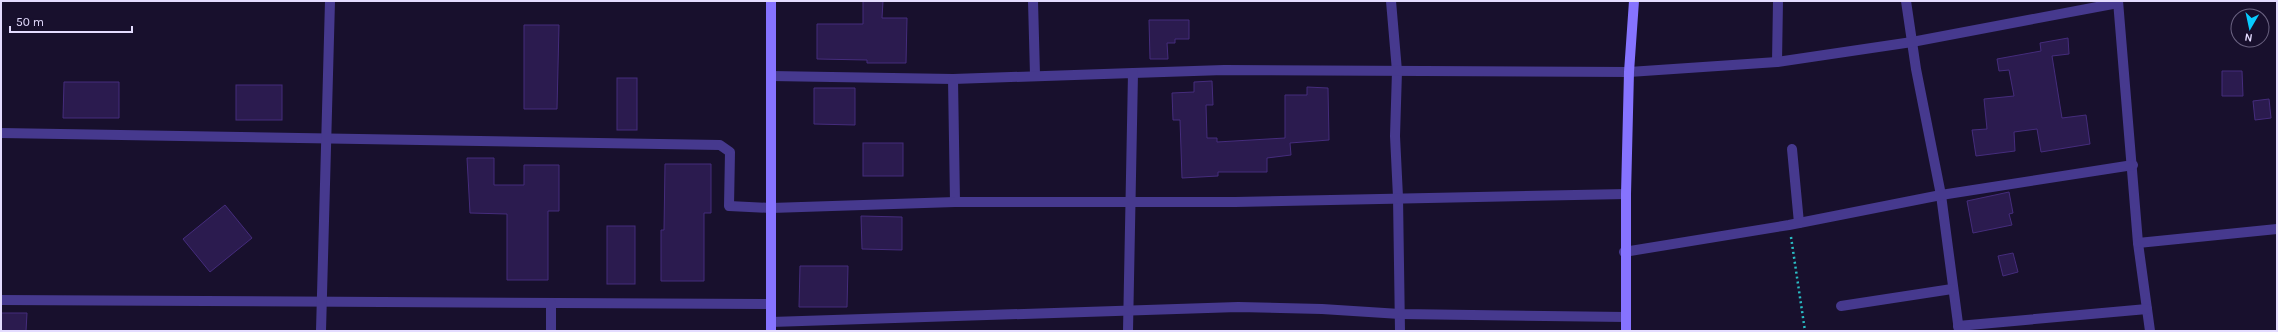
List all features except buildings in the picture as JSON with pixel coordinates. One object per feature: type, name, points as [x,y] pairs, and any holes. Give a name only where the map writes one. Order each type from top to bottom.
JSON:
[{"type":"street","points":[[321,331],[330,1]]},
{"type":"street","points":[[771,1],[771,327],[1238,307],[1322,309],[1400,314],[1626,317]]},
{"type":"street","points":[[1033,1],[1035,75]]},
{"type":"street","points":[[1391,1],[1397,71],[1394,136],[1398,197],[1400,331]]},
{"type":"street","points":[[1626,331],[1624,252],[1629,72],[1634,1]]},
{"type":"street","points":[[1777,62],[1778,1]]},
{"type":"street","points":[[1906,1],[1912,42],[1941,194],[1952,289],[1959,329],[2147,308]]},
{"type":"street","points":[[771,76],[952,78],[1224,70],[1629,72],[1777,62],[1912,42],[2118,2],[2133,165],[2138,243],[2150,331]]},
{"type":"street","points":[[1128,331],[1134,73]]},
{"type":"street","points":[[952,78],[955,202]]},
{"type":"street","points":[[1,133],[720,145],[730,152],[729,206],[771,208],[955,202],[1131,202],[1626,194]]},
{"type":"street","points":[[1792,149],[1800,223]]},
{"type":"street","points":[[1624,252],[1800,223],[1941,194],[2133,165]]},
{"type":"street","points":[[2138,243],[2277,229]]},
{"type":"street","points":[[1841,306],[1952,289]]},
{"type":"street","points":[[1,300],[771,304]]},
{"type":"street","points":[[551,303],[552,331]]},
{"type":"path","points":[[1788,225],[1805,331]]}]
